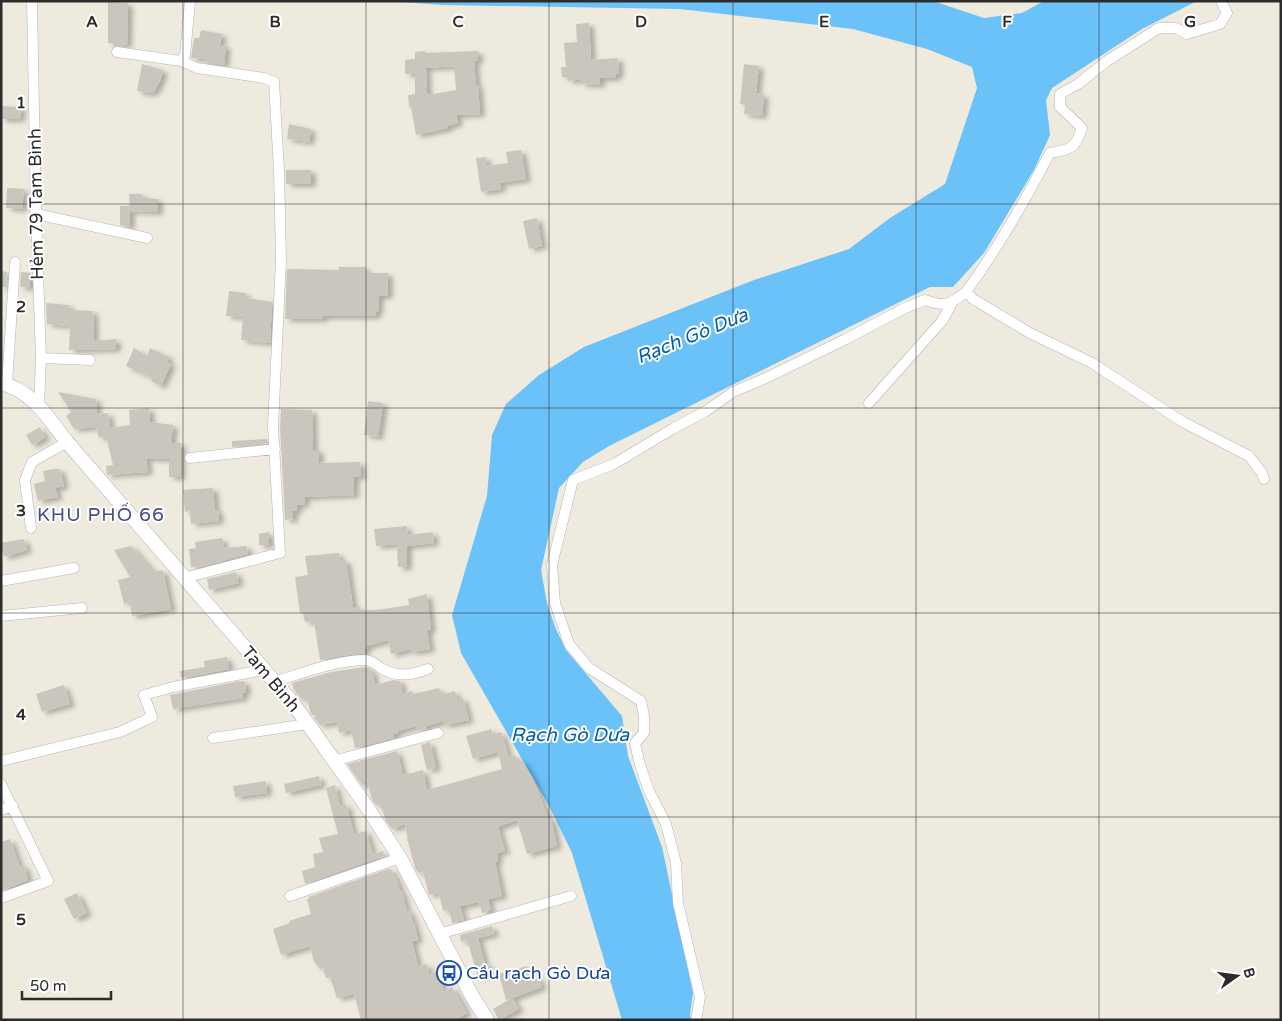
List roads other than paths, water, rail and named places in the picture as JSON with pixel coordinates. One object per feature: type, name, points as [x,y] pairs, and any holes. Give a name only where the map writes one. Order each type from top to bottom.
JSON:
[{"type":"main road","name":"Tam Bình","points":[[4,384],[26,394],[39,407],[308,724],[367,807],[400,858],[486,1020]]},
{"type":"street","name":"Hẻm 79 Tam Bình","points":[[32,1],[41,358],[39,407]]},
{"type":"street","points":[[181,61],[185,55],[190,1]]},
{"type":"street","points":[[869,403],[942,321],[952,303],[966,292],[1019,212],[1050,153],[1069,149],[1074,146],[1079,138],[1082,128],[1060,107],[1060,94],[1078,84],[1107,61],[1158,28],[1176,28],[1187,34],[1220,24],[1226,13],[1221,1]]},
{"type":"street","points":[[117,52],[181,61],[197,68],[264,78],[274,82],[281,260],[273,426],[280,553],[184,578]]},
{"type":"street","points":[[36,214],[147,238]]},
{"type":"street","points":[[4,384],[15,262]]},
{"type":"street","points":[[966,292],[973,299],[1030,333],[1092,363],[1183,422],[1249,456],[1262,473],[1264,479]]},
{"type":"street","points":[[696,1020],[700,997],[678,903],[676,863],[666,824],[649,791],[635,743],[644,733],[644,716],[641,701],[589,668],[569,644],[555,603],[552,565],[572,480],[614,464],[706,411],[733,392],[846,339],[904,308],[925,300],[938,304],[952,303]]},
{"type":"street","points":[[41,358],[90,360]]},
{"type":"street","points":[[31,528],[25,480],[32,462],[67,442]]},
{"type":"street","points":[[190,458],[275,449]]},
{"type":"street","points":[[1,581],[74,568]]},
{"type":"street","points":[[1,616],[82,608]]},
{"type":"street","points":[[274,682],[326,666],[364,660],[371,661],[393,674],[413,675],[428,669]]},
{"type":"street","points":[[1,761],[120,732],[152,717],[144,695],[173,687],[263,670]]},
{"type":"street","points":[[213,738],[308,724]]},
{"type":"street","points":[[333,761],[438,733]]},
{"type":"street","points":[[1,784],[48,881],[1,898]]},
{"type":"street","points":[[1,810],[12,806]]},
{"type":"street","points":[[290,896],[400,858]]},
{"type":"street","points":[[439,934],[571,896]]},
{"type":"water","name":"Rạch Gò Dưa","points":[[388,1],[933,1],[984,18],[1022,13],[1044,1],[1197,1],[1142,29],[1052,88],[1046,100],[1050,135],[1034,170],[984,253],[953,287],[930,287],[609,446],[583,462],[559,488],[541,570],[547,603],[555,627],[566,650],[622,716],[628,756],[662,847],[693,993],[691,1020],[622,1020],[572,853],[550,808],[461,653],[452,615],[487,496],[492,435],[506,404],[539,375],[584,347],[754,280],[849,249],[890,218],[945,184],[977,88],[972,67],[927,49],[853,29],[680,9],[443,5]]},
{"type":"place","name":"Cầu rạch Gò Dưa","points":[[449,973]]},
{"type":"district","name":"KHU PHỐ 66","points":[[101,515]]}]
